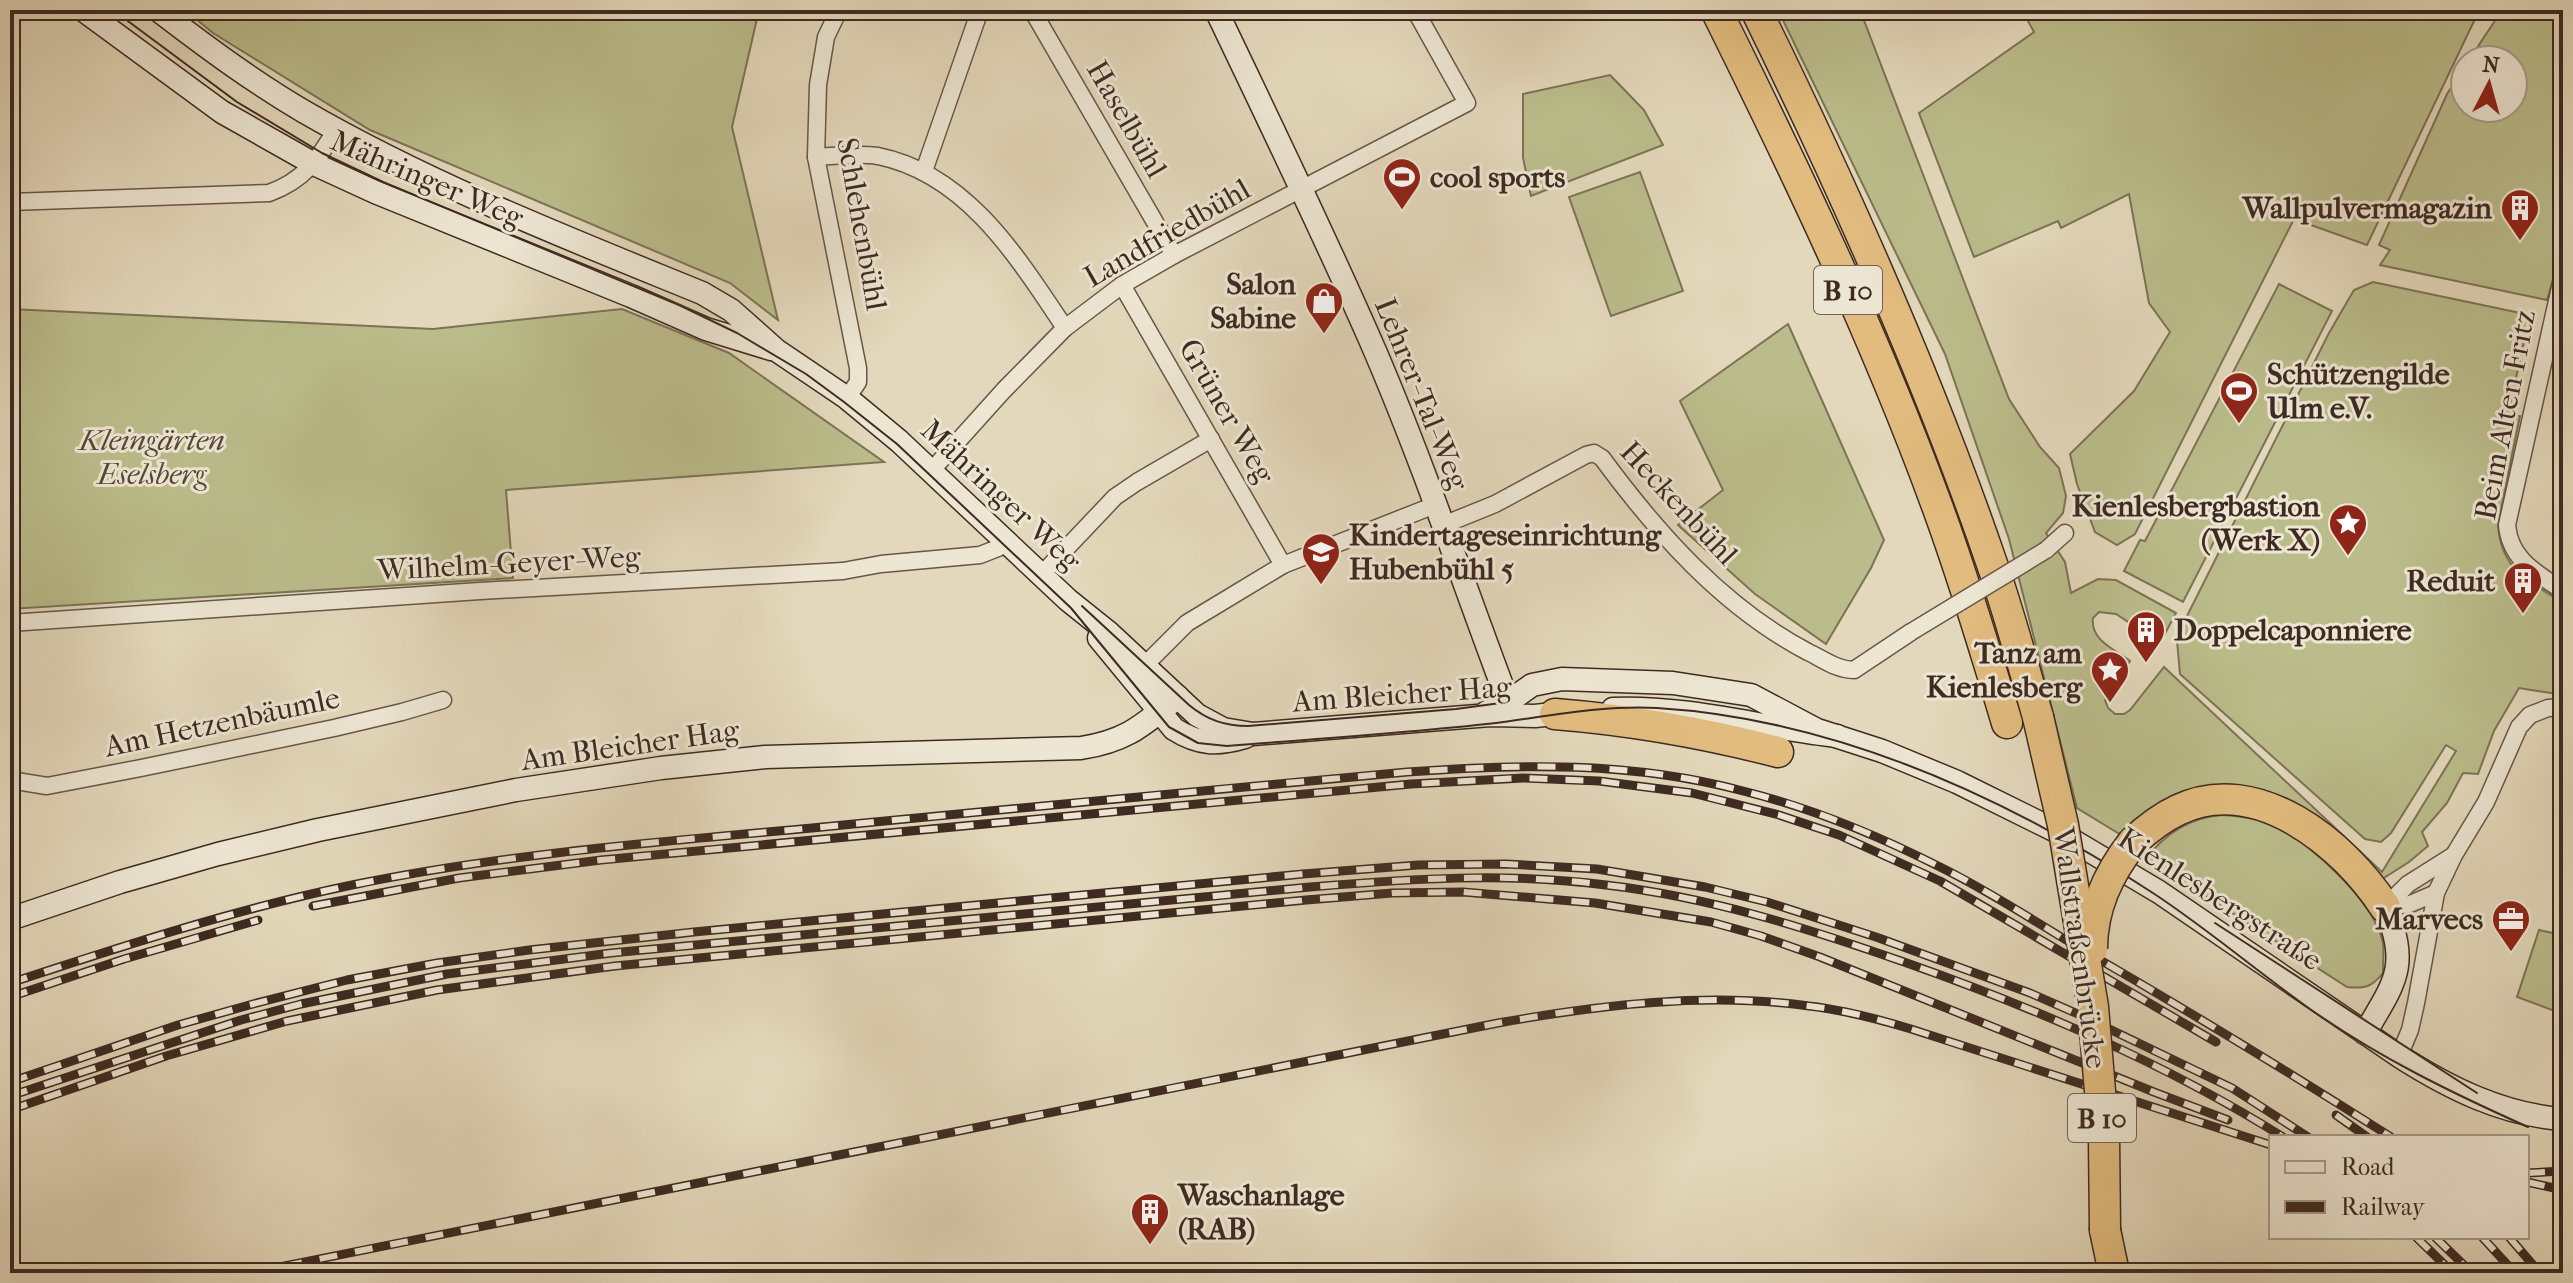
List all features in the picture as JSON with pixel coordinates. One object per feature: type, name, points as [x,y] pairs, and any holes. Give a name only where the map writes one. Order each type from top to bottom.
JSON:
[{"type":"highway","name":"B 10","points":[[1716,10],[1793,164],[1890,387],[1963,578],[2007,723]]},
{"type":"highway","name":"Wallstraßenbrücke","points":[[1756,10],[1826,152],[1921,373],[1992,564],[2038,717],[2063,825],[2093,1007],[2104,1139],[2105,1230],[2114,1273]]},
{"type":"highway","points":[[1555,714],[1657,727],[1778,752]]},
{"type":"highway","points":[[2093,1007],[2092,937],[2098,906],[2110,875],[2133,842],[2155,823],[2179,809],[2226,800],[2259,805],[2284,814],[2325,841],[2363,877],[2385,907]]},
{"type":"street","name":"Mähringer Weg","points":[[83,10],[222,112],[314,164],[706,329],[776,350]]},
{"type":"street","name":"Mähringer Weg","points":[[158,10],[260,84],[336,129],[475,199],[702,293],[731,310],[776,350],[847,398],[932,470],[1068,600],[1178,697]]},
{"type":"street","name":"Schlehenbühl","points":[[839,10],[826,37],[818,85],[816,157],[858,368],[858,382],[847,398]]},
{"type":"street","points":[[924,171],[980,10]]},
{"type":"street","name":"Haselbühl","points":[[1032,10],[1174,255]]},
{"type":"street","name":"Lehrer-Tal-Weg","points":[[1216,10],[1375,353],[1511,708]]},
{"type":"street","points":[[1302,190],[1467,103],[1415,10]]},
{"type":"street","points":[[10,202],[259,194],[285,187],[314,164],[336,129]]},
{"type":"street","points":[[816,157],[877,156],[924,171],[969,204],[1012,249],[1065,328]]},
{"type":"street","name":"Landfriedbühl","points":[[932,470],[1065,328],[1122,285],[1302,190]]},
{"type":"street","name":"Beim Alten Fritz","points":[[2563,274],[2558,316],[2507,525],[2508,538],[2522,562],[2563,591]]},
{"type":"street","name":"Grüner Weg","points":[[1122,285],[1283,565]]},
{"type":"street","points":[[1042,574],[1115,497],[1211,439]]},
{"type":"street","name":"Heckenbühl","points":[[1439,515],[1495,504],[1594,453],[1602,458],[1681,556],[1765,628],[1841,668],[1854,670],[2046,550],[2065,533]]},
{"type":"street","points":[[1145,665],[1187,623],[1283,565],[1439,515]]},
{"type":"street","name":"Wilhelm-Geyer-Weg","points":[[10,623],[480,591],[843,571],[881,564],[980,555],[994,551],[1006,540]]},
{"type":"street","name":"Mähringer Weg","points":[[1068,600],[1159,713]]},
{"type":"street","name":"Kienlesbergstraße","points":[[1475,716],[1511,708],[1532,685],[1554,680],[1673,683],[1751,695],[1807,725],[1948,777],[2072,839],[2159,892],[2399,1056],[2440,1080],[2491,1104],[2532,1116],[2563,1119]]},
{"type":"street","points":[[1159,713],[1178,697]]},
{"type":"street","name":"Am Bleicher Hag","points":[[1178,697],[1197,715],[1215,726],[1236,733],[1475,716]]},
{"type":"street","name":"Am Hetzenbäumle","points":[[10,780],[47,786],[334,728],[443,700]]},
{"type":"street","points":[[2399,1056],[2410,1030],[2436,893],[2454,855],[2486,802],[2519,727],[2530,715],[2548,708],[2563,707]]},
{"type":"street","name":"Am Bleicher Hag","points":[[1511,708],[1555,714]]},
{"type":"street","name":"Kienlesbergstraße","points":[[1555,714],[1608,709],[1658,709],[1723,716],[1794,731],[1837,736]]},
{"type":"street","name":"Am Bleicher Hag","points":[[10,919],[120,882],[318,830],[516,790],[661,768],[765,757],[1081,748],[1126,737],[1159,713],[1179,733],[1208,743],[1223,743],[1253,734]]},
{"type":"street","points":[[2385,907],[2408,884],[2454,855]]},
{"type":"street","points":[[2385,907],[2410,904],[2436,893]]},
{"type":"street","points":[[2365,1033],[2396,976],[2399,953],[2396,933],[2385,907]]},
{"type":"green space","points":[[185,10],[759,10],[732,127],[778,320],[730,283],[370,130],[213,33]]},
{"type":"green space","points":[[1778,10],[1860,10],[2009,399],[2040,447],[2059,468],[2066,496],[2063,513],[2046,533],[2065,562],[2071,593],[2098,579],[2116,580],[2176,613],[2160,643],[2116,614],[2099,612],[2093,618],[2099,638],[2130,661],[2105,700],[2108,708],[2115,714],[2130,710],[2164,667],[2382,872],[2456,751],[2446,745],[2391,833],[2381,842],[2365,839],[2180,674],[2177,641],[2329,333],[2354,290],[2373,282],[2530,315],[2508,414],[2520,416],[2498,525],[2504,553],[2518,572],[2563,603],[2563,695],[2519,688],[2494,731],[2478,774],[2463,773],[2447,803],[2422,832],[2428,846],[2409,862],[2379,881],[2265,796],[2121,835],[2077,808],[2009,539],[1945,354]]},
{"type":"green space","points":[[2022,10],[2483,10],[2463,44],[2449,44],[2449,73],[2367,245],[2294,219],[2135,534],[2117,545],[2095,532],[2077,484],[2070,454],[2134,391],[2170,332],[2149,303],[2129,194],[2061,228],[2058,221],[1974,257],[1919,113],[2034,32]]},
{"type":"green space","points":[[2502,10],[2563,10],[2563,246],[2547,300],[2380,265],[2390,250],[2379,245],[2449,91],[2449,124],[2529,124],[2529,44],[2480,44]]},
{"type":"green space","points":[[1610,75],[1644,110],[1663,145],[1531,196],[1523,158],[1523,94]]},
{"type":"green space","points":[[1640,172],[1683,291],[1611,316],[1569,197]]},
{"type":"green space","name":"Schützengilde Ulm e.V.","points":[[2279,284],[2332,311],[2183,602],[2124,571],[2140,540],[2145,541]]},
{"type":"green space","name":"Kleingärten Eselsberg","points":[[10,309],[433,329],[622,309],[729,353],[884,462],[506,490],[513,578],[10,609]]},
{"type":"green space","points":[[1788,324],[1884,540],[1826,644],[1755,594],[1678,525],[1723,490],[1680,401]]},
{"type":"green space","points":[[2223,815],[2257,820],[2277,827],[2308,847],[2355,893],[2378,927],[2383,943],[2383,973],[2372,984],[2347,987],[2207,897],[2143,862],[2169,835],[2188,823]]},
{"type":"green space","points":[[2563,909],[2563,1014],[2517,997],[2539,930],[2553,933]]},
{"type":"tram line","points":[[113,10],[237,102],[322,153],[383,182],[679,305],[737,333],[806,374],[897,444],[1071,608],[1169,727],[1198,743],[1227,746],[1362,736],[1637,707],[1724,715],[1790,728],[1855,746],[1981,796],[2041,826],[2156,895],[2310,1009],[2362,1043],[2528,1127]]},
{"type":"tram line","points":[[1082,606],[1189,705],[1203,715],[1232,725],[1456,709],[1508,702]]},
{"type":"tram line","points":[[2215,923],[2477,1093]]},
{"type":"railway","points":[[10,983],[266,905],[409,874],[523,857],[1407,772],[1492,767],[1576,767],[1701,781],[1769,798],[1868,833],[2009,905],[2388,1135]]},
{"type":"railway","points":[[313,906],[459,878],[601,860],[1411,784],[1523,778],[1599,781],[1692,793],[1779,815],[1839,835],[1940,881],[2216,1042]]},
{"type":"railway","points":[[10,1082],[178,1025],[253,1004],[347,980],[437,963],[694,932],[1303,874],[1418,865],[1506,864],[1597,869],[1705,887],[1767,902],[1876,937],[2030,993],[2078,1014],[2232,1088],[2305,1135]]},
{"type":"railway","points":[[10,1096],[241,1020],[301,1004],[447,974],[611,953],[1310,887],[1421,879],[1495,878],[1569,881],[1644,890],[1757,915],[1831,937],[1953,980],[2098,1039],[2192,1085],[2280,1135]]},
{"type":"railway","points":[[10,1110],[166,1056],[287,1021],[437,990],[615,966],[1306,900],[1392,893],[1463,892],[1595,903],[1711,922],[1761,936],[2228,1120]]},
{"type":"railway","points":[[10,997],[124,959],[258,920]]},
{"type":"railway","points":[[249,1273],[1498,1023],[1653,1002],[1770,1002],[1861,1015],[2269,1144]]},
{"type":"railway","points":[[2336,1115],[2364,1135]]},
{"type":"railway","points":[[2529,1173],[2563,1171]]},
{"type":"railway","points":[[2529,1182],[2563,1190]]},
{"type":"railway","points":[[2418,1239],[2453,1273]]},
{"type":"railway","points":[[2437,1239],[2472,1273]]},
{"type":"railway","points":[[2484,1239],[2515,1273]]},
{"type":"railway","points":[[2511,1239],[2540,1273]]},
{"type":"place","name":"cool sports","points":[[1402,211]]},
{"type":"place","name":"Wallpulvermagazin","points":[[2520,242]]},
{"type":"place","name":"Salon Sabine","points":[[1324,335]]},
{"type":"place","name":"Schützengilde Ulm e.V.","points":[[2239,425]]},
{"type":"place","name":"Kienlesbergbastion (Werk X)","points":[[2348,557]]},
{"type":"place","name":"Kindertageseinrichtung Hubenbühl 5","points":[[1321,586]]},
{"type":"place","name":"Reduit","points":[[2523,615]]},
{"type":"place","name":"Doppelcaponniere","points":[[2146,664]]},
{"type":"place","name":"Tanz am Kienlesberg","points":[[2110,704]]},
{"type":"place","name":"Marvecs","points":[[2511,953]]},
{"type":"place","name":"Waschanlage (RAB)","points":[[1150,1246]]}]
